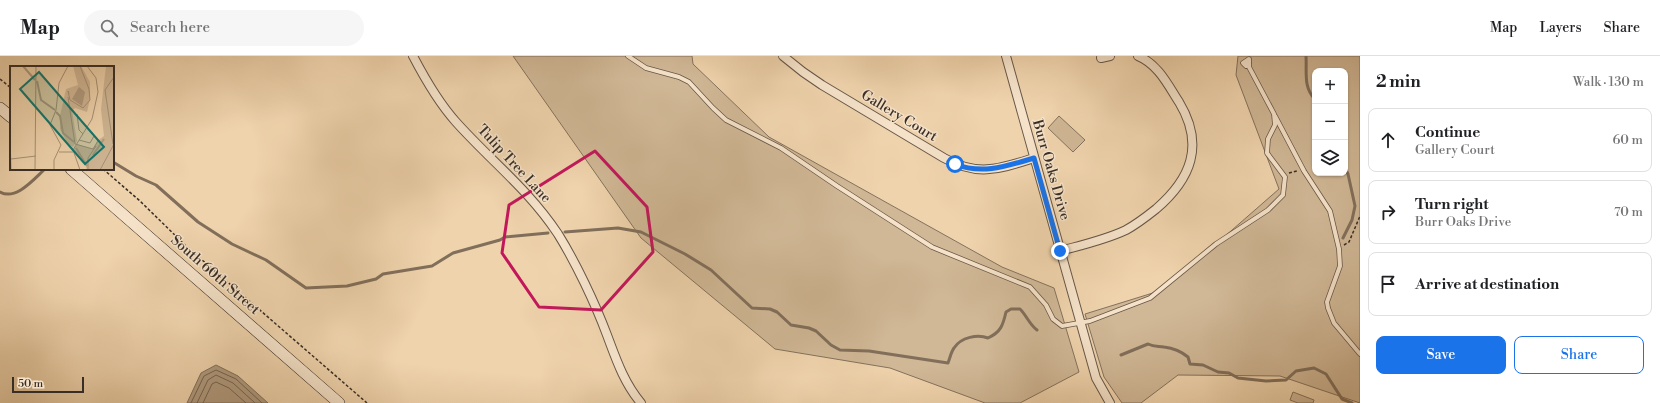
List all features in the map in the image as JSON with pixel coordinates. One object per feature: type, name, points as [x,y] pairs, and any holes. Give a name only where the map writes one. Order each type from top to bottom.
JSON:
[{"type":"street","name":"Tulip Tree Lane","points":[[413,56],[439,101],[456,122],[524,189],[558,236],[573,260],[604,327],[621,371],[641,403]]},
{"type":"street","name":"Gallery Court","points":[[783,56],[802,72],[822,85],[944,158],[962,167],[975,170],[988,170],[1034,158]]},
{"type":"street","name":"Burr Oaks Drive","points":[[1006,56],[1096,378],[1110,403]]},
{"type":"street","points":[[1060,251],[1115,235],[1139,222],[1173,193],[1187,172],[1193,143],[1186,114],[1160,74],[1147,58],[1138,56]]},
{"type":"street","points":[[0,108],[10,116]]},
{"type":"street","name":"South 60th Street","points":[[72,170],[338,403]]},
{"type":"lane","points":[[628,56],[646,68],[679,77],[689,82],[726,120],[781,148],[932,247],[1030,287],[1046,304],[1053,319],[1062,326],[1141,303],[1161,291],[1216,244],[1274,205],[1283,195],[1285,189],[1284,175],[1267,153],[1268,139],[1275,125],[1274,114]]},
{"type":"lane","points":[[1250,63],[1250,67],[1303,169],[1330,211],[1339,249],[1340,266],[1328,302],[1328,308],[1334,323],[1360,354]]},
{"type":"path","points":[[0,79],[10,87]]},
{"type":"path","points":[[1284,175],[1303,169]]},
{"type":"path","points":[[104,170],[140,201],[186,246],[367,403]]},
{"type":"path","points":[[1339,249],[1349,242],[1360,216]]},
{"type":"highlighted area","points":[[595,151],[647,207],[653,252],[601,310],[539,307],[502,253],[509,205]]},
{"type":"shaded area","points":[[513,56],[692,56],[693,64],[769,137],[1002,267],[1054,288],[1079,372],[1020,403],[985,403],[890,368],[775,349],[641,238]]},
{"type":"shaded area","points":[[1238,56],[1360,56],[1360,403],[1280,376],[1178,375],[1141,403],[1122,403],[1104,377],[1085,314],[1156,292],[1216,244],[1279,189],[1236,75]]},
{"type":"shaded area","points":[[1059,116],[1085,140],[1073,152],[1048,128]]},
{"type":"shaded area","points":[[1293,392],[1314,400],[1313,403],[1298,403],[1290,400]]},
{"type":"water","points":[[216,365],[238,376],[268,403],[187,403],[201,373]]},
{"type":"waterway","points":[[1306,56],[1307,85],[1312,96]]},
{"type":"waterway","points":[[114,163],[136,176],[156,185],[198,222],[232,244],[266,260],[306,288],[347,286],[376,279],[383,274],[432,266],[453,253],[500,240],[505,237],[548,233]]},
{"type":"waterway","points":[[0,192],[12,194],[24,188],[44,170]]},
{"type":"waterway","points":[[1343,238],[1352,220],[1355,206],[1348,174]]},
{"type":"waterway","points":[[565,232],[618,228],[641,232],[685,254],[711,270],[752,308],[770,309],[777,312],[791,325],[809,328],[816,331],[831,345],[840,350],[869,351],[948,363],[951,353],[961,341],[970,337],[979,336],[988,338],[999,331],[1006,312],[1011,309],[1020,309],[1037,330]]},
{"type":"waterway","points":[[1121,355],[1148,344],[1171,348],[1188,357],[1190,364],[1203,365],[1218,372],[1229,373],[1238,378],[1266,381],[1286,380],[1296,371],[1314,368],[1326,374],[1342,399],[1352,403]]},
{"type":"route","points":[[955,164],[975,170],[988,170],[1001,168],[1034,158],[1060,251]]}]
